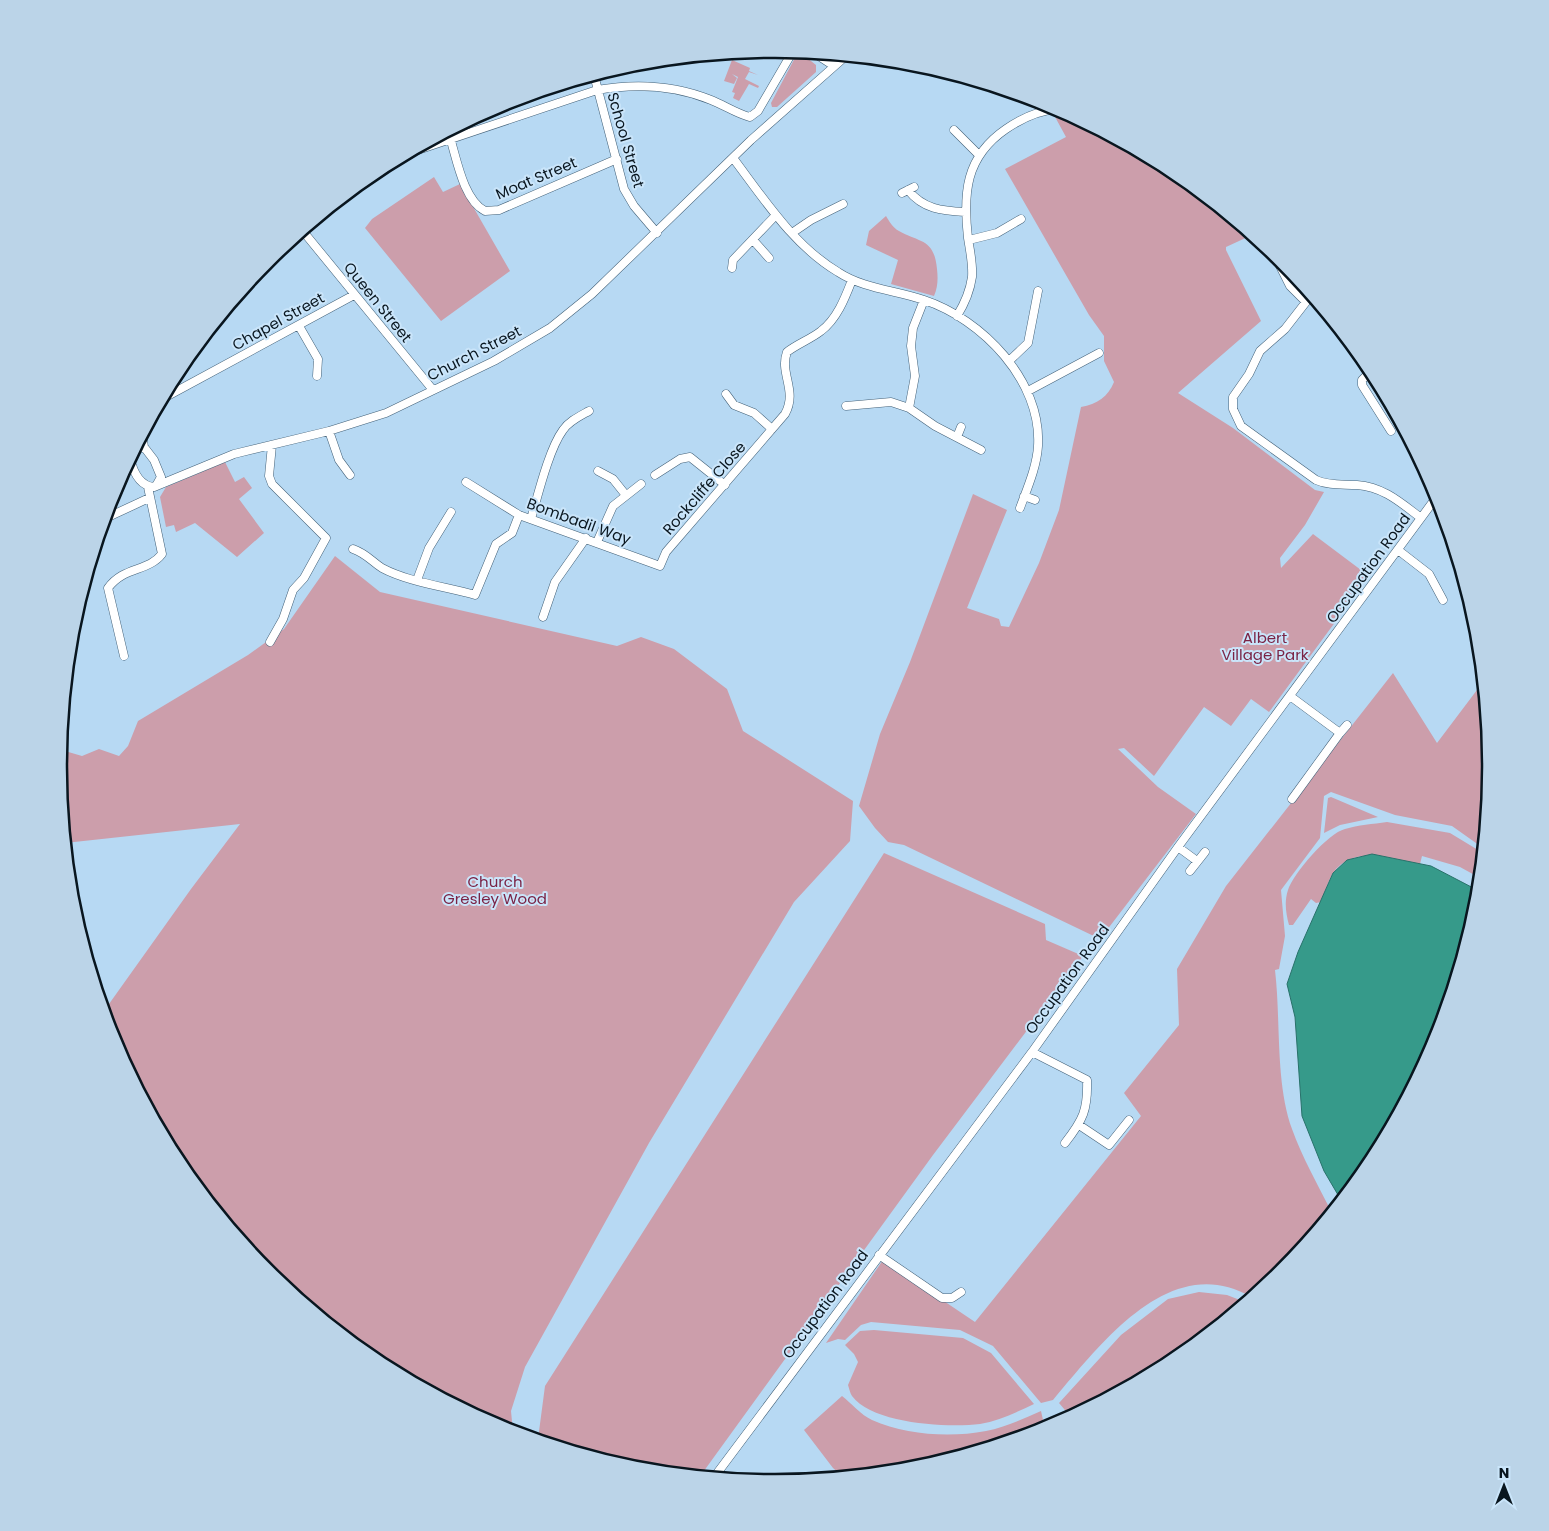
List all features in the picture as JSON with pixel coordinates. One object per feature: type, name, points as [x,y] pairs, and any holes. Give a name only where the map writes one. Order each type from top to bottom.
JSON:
[{"type":"street","points":[[459,132],[598,90],[625,85],[672,88],[708,98],[744,116],[750,117],[758,111],[789,58]]},
{"type":"street","points":[[824,59],[834,66]]},
{"type":"street","name":"Church Street","points":[[151,487],[234,454],[329,431],[386,413],[494,361],[550,328],[592,294],[733,158],[840,61]]},
{"type":"street","name":"School Street","points":[[596,81],[628,198],[657,233]]},
{"type":"street","points":[[957,316],[966,301],[972,276],[965,212],[966,189],[979,156],[997,135],[1017,121],[1046,111]]},
{"type":"street","points":[[954,130],[979,156]]},
{"type":"street","name":"Moat Street","points":[[450,137],[468,191],[474,202],[485,211],[498,210],[617,159]]},
{"type":"street","points":[[733,158],[792,234],[829,267],[852,280],[924,300],[957,316],[981,334],[1009,361],[1028,391],[1035,412],[1038,447],[1020,508]]},
{"type":"street","points":[[908,190],[913,197],[928,206],[941,211],[965,212]]},
{"type":"street","points":[[792,234],[811,220],[843,204]]},
{"type":"street","points":[[732,268],[733,260],[776,215]]},
{"type":"street","points":[[968,240],[997,233],[1021,219]]},
{"type":"street","name":"Queen Street","points":[[306,235],[433,390]]},
{"type":"street","points":[[753,240],[769,258]]},
{"type":"street","points":[[1285,275],[1290,286],[1303,295]]},
{"type":"street","name":"Rockcliffe Close","points":[[660,566],[666,552],[772,429],[791,404],[791,390],[784,359],[787,352],[820,332],[828,324],[844,299],[852,280]]},
{"type":"street","points":[[1009,361],[1028,343],[1038,291]]},
{"type":"street","name":"Chapel Street","points":[[172,394],[299,326],[354,294]]},
{"type":"street","points":[[1307,299],[1285,329],[1271,340],[1253,361],[1249,374],[1233,397],[1236,417],[1241,426],[1316,480],[1326,484],[1378,488],[1394,497],[1421,518]]},
{"type":"street","points":[[909,408],[915,376],[911,346],[913,328],[924,300]]},
{"type":"street","points":[[299,326],[318,359],[318,376]]},
{"type":"street","points":[[1028,391],[1078,366],[1099,353]]},
{"type":"street","points":[[1078,366],[1083,374]]},
{"type":"street","points":[[1366,376],[1362,380],[1362,385],[1391,431]]},
{"type":"street","points":[[726,394],[734,405],[754,413],[772,429]]},
{"type":"street","points":[[846,406],[861,409],[891,402],[909,408],[982,450]]},
{"type":"street","points":[[530,519],[554,449],[563,430],[588,411]]},
{"type":"street","points":[[957,437],[961,427]]},
{"type":"street","points":[[329,431],[339,460],[350,475]]},
{"type":"street","points":[[270,642],[282,619],[293,590],[304,578],[326,538],[272,484],[269,476],[272,445]]},
{"type":"street","points":[[144,447],[159,470],[164,475],[174,478]]},
{"type":"street","points":[[655,475],[680,459],[690,457],[724,485]]},
{"type":"street","points":[[133,467],[136,475],[151,487]]},
{"type":"street","points":[[124,656],[108,588],[116,577],[156,561],[162,554],[149,498],[151,487],[161,477],[159,470]]},
{"type":"street","points":[[598,471],[613,479],[625,494]]},
{"type":"street","name":"Bombadil Way","points":[[466,482],[519,515],[660,566]]},
{"type":"street","points":[[597,542],[612,506],[625,494],[641,484]]},
{"type":"street","points":[[1024,496],[1035,500]]},
{"type":"street","points":[[113,515],[149,498]]},
{"type":"street","name":"Occupation Road","points":[[719,1471],[1032,1052],[1178,847],[1432,503]]},
{"type":"street","points":[[417,580],[428,548],[451,512]]},
{"type":"street","points":[[353,548],[366,554],[381,567],[417,580],[476,595],[496,544],[512,532],[519,515]]},
{"type":"street","points":[[543,616],[555,582],[586,538]]},
{"type":"street","points":[[1398,550],[1429,574],[1444,600]]},
{"type":"street","points":[[1290,696],[1340,733]]},
{"type":"street","points":[[1292,799],[1347,725]]},
{"type":"street","points":[[1178,847],[1197,861]]},
{"type":"street","points":[[1190,871],[1204,852]]},
{"type":"street","points":[[1032,1052],[1087,1080],[1088,1101],[1079,1125],[1065,1143]]},
{"type":"street","points":[[1079,1125],[1109,1145],[1129,1120]]},
{"type":"street","points":[[879,1255],[942,1298],[952,1298],[961,1292]]},
{"type":"green space","points":[[795,58],[808,59],[816,65],[816,72],[777,107],[772,107],[771,103]]},
{"type":"green space","points":[[732,60],[750,68],[749,71],[758,75],[749,72],[745,79],[759,86],[758,88],[749,84],[739,101],[733,98],[735,93],[732,92],[738,77],[732,74],[737,78],[734,84],[724,81]]},
{"type":"green space","name":"Albert Village Park","points":[[1054,115],[1128,152],[1168,177],[1206,204],[1246,238],[1226,247],[1226,250],[1261,321],[1178,393],[1233,428],[1315,490],[1324,492],[1305,525],[1280,558],[1281,568],[1313,534],[1369,576],[1269,712],[1251,699],[1231,726],[1204,707],[1154,776],[1124,748],[1118,749],[1158,787],[1196,814],[1100,939],[904,845],[888,842],[859,806],[880,734],[910,662],[973,494],[1007,510],[967,608],[999,619],[1001,626],[1009,627],[1039,563],[1059,510],[1081,407],[1092,404],[1105,396],[1114,382],[1104,361],[1104,336],[1089,315],[1005,169],[1066,137]]},
{"type":"green space","points":[[434,177],[443,192],[460,184],[510,271],[441,321],[365,228],[372,219]]},
{"type":"green space","points":[[886,216],[897,230],[925,243],[933,252],[938,276],[934,296],[891,284],[898,260],[866,245],[869,231]]},
{"type":"green space","points":[[225,462],[235,482],[244,477],[252,488],[239,499],[264,533],[237,557],[195,523],[176,532],[174,525],[166,527],[160,497],[166,487]]},
{"type":"green space","name":"Church Gresley Wood","points":[[335,556],[380,592],[617,646],[641,637],[674,649],[727,689],[743,731],[853,801],[850,841],[794,902],[649,1143],[525,1367],[511,1411],[512,1423],[420,1379],[381,1354],[343,1327],[274,1266],[213,1197],[186,1159],[161,1119],[140,1079],[120,1036],[108,1005],[240,824],[71,842],[68,812],[67,752],[82,756],[99,749],[119,756],[128,746],[138,721],[248,655],[284,629]]},
{"type":"green space","points":[[1393,673],[1437,743],[1478,689],[1481,719],[1482,766],[1481,812],[1478,844],[1452,826],[1395,815],[1331,792],[1324,796],[1320,838],[1281,890],[1285,936],[1279,969],[1275,970],[1283,1092],[1292,1129],[1300,1150],[1328,1206],[1275,1266],[1245,1295],[1221,1286],[1192,1286],[1165,1294],[1139,1310],[1115,1331],[1092,1354],[1053,1400],[1041,1403],[993,1346],[960,1330],[871,1322],[861,1325],[845,1340],[838,1339],[826,1343],[883,1260],[975,1322],[1141,1116],[1124,1093],[1179,1025],[1177,969],[1226,886]]},
{"type":"green space","points":[[1331,797],[1378,817],[1340,825],[1324,833],[1328,798]]},
{"type":"green space","points":[[1387,822],[1450,833],[1477,849],[1474,874],[1460,867],[1422,856],[1420,864],[1374,856],[1362,856],[1351,859],[1341,864],[1333,873],[1321,902],[1316,903],[1311,899],[1293,925],[1289,925],[1286,899],[1291,883],[1297,874],[1312,855],[1330,838],[1338,832],[1355,826]]},
{"type":"green space","points":[[884,853],[1045,924],[1046,940],[1083,956],[933,1155],[705,1469],[636,1460],[539,1433],[545,1386]]},
{"type":"green space","points":[[1199,1292],[1227,1295],[1239,1300],[1206,1327],[1168,1354],[1128,1379],[1065,1411],[1059,1403],[1121,1335],[1168,1299]]},
{"type":"green space","points":[[874,1330],[963,1338],[991,1353],[1034,1404],[994,1421],[966,1425],[912,1422],[876,1413],[862,1405],[851,1395],[848,1385],[858,1362],[854,1354],[845,1345],[860,1331]]},
{"type":"green space","points":[[842,1396],[872,1420],[899,1429],[928,1434],[943,1435],[986,1431],[1021,1420],[1041,1411],[1043,1421],[1002,1436],[913,1460],[836,1470],[804,1430]]},
{"type":"shaded area","points":[[1372,854],[1431,866],[1472,887],[1458,949],[1445,993],[1429,1036],[1388,1120],[1338,1195],[1324,1171],[1302,1116],[1295,1017],[1287,984],[1298,952],[1333,873],[1347,860]]}]
